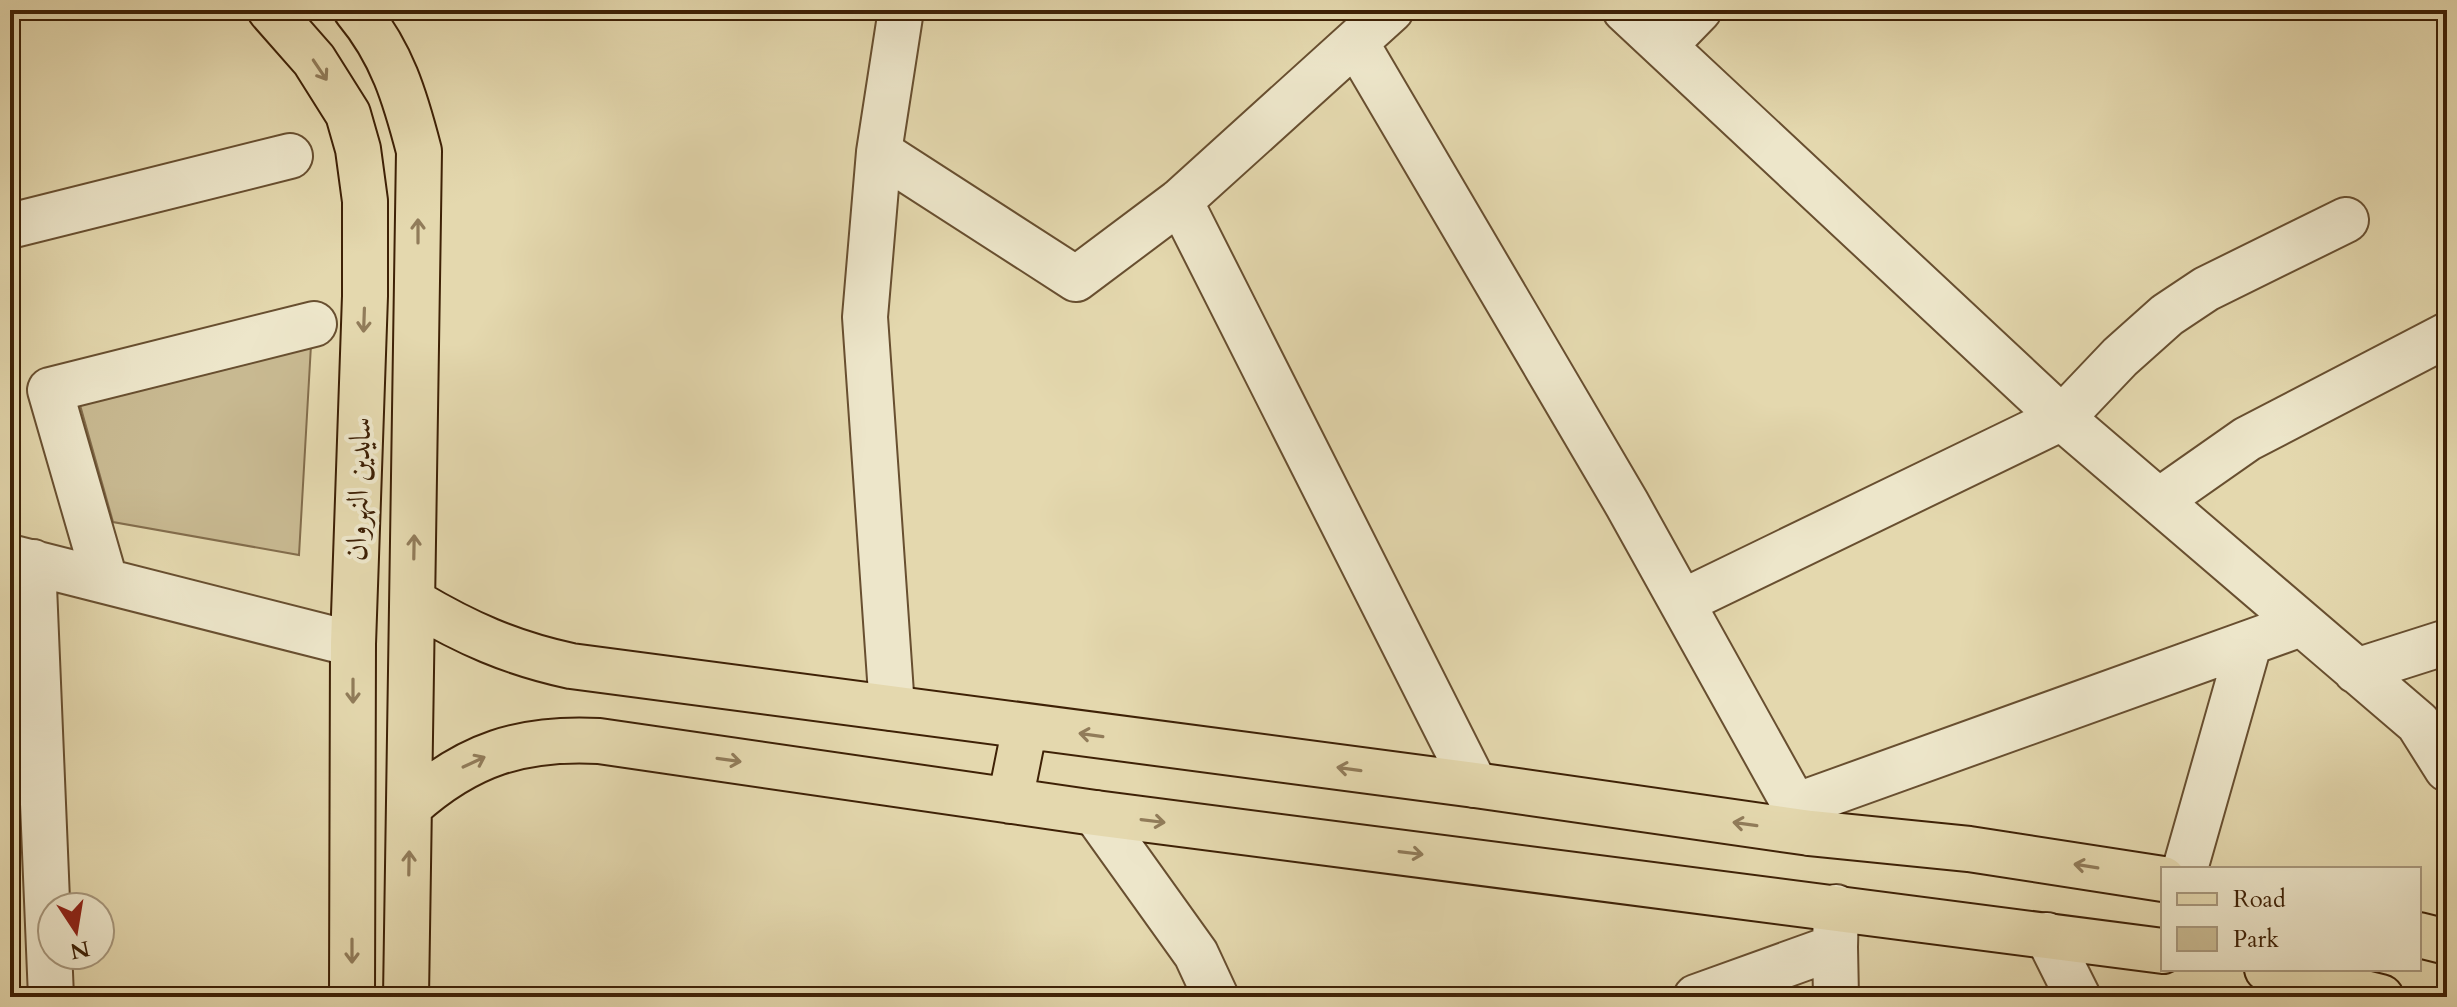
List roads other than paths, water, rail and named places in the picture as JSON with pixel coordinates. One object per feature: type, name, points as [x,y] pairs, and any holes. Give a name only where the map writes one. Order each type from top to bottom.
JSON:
[{"type":"main road","name":"سايدين النهروان","points":[[270,10],[314,60],[348,114],[358,149],[365,201],[365,296],[353,644],[352,997]]},
{"type":"main road","name":"سايدين النهروان","points":[[356,10],[376,35],[406,97],[419,151],[406,997]]},
{"type":"main road","points":[[414,602],[489,643],[530,657],[571,666],[1475,785],[1803,819],[2161,879]]},
{"type":"main road","points":[[1010,801],[1025,726]]},
{"type":"main road","points":[[410,806],[435,783],[497,751],[564,739],[599,741],[1095,813],[1835,927],[2047,935],[2161,951]]},
{"type":"main road","points":[[2421,936],[2447,942]]},
{"type":"main road","points":[[2275,971],[2381,997]]},
{"type":"street","points":[[892,708],[865,317],[879,152],[901,10]]},
{"type":"street","points":[[879,152],[1076,279],[1180,201],[1391,10]]},
{"type":"street","points":[[1625,10],[2062,418],[2418,723],[2447,769]]},
{"type":"street","points":[[1664,46],[1699,10]]},
{"type":"street","points":[[1356,43],[1627,504],[1803,819],[2301,624]]},
{"type":"street","points":[[10,226],[290,156]]},
{"type":"street","points":[[1180,201],[1475,785]]},
{"type":"street","points":[[1682,602],[2062,418],[2120,357],[2167,315],[2206,289],[2346,220]]},
{"type":"street","points":[[105,580],[50,390],[314,324]]},
{"type":"street","points":[[2160,500],[2247,439],[2447,335]]},
{"type":"street","points":[[51,997],[26,772],[22,560],[353,644]]},
{"type":"street","points":[[2356,671],[2447,642]]},
{"type":"street","points":[[2186,867],[2249,644]]},
{"type":"street","points":[[1095,813],[1196,954],[1216,997]]},
{"type":"street","points":[[1696,997],[1835,927],[1836,997]]},
{"type":"street","points":[[2047,935],[2078,997]]}]
